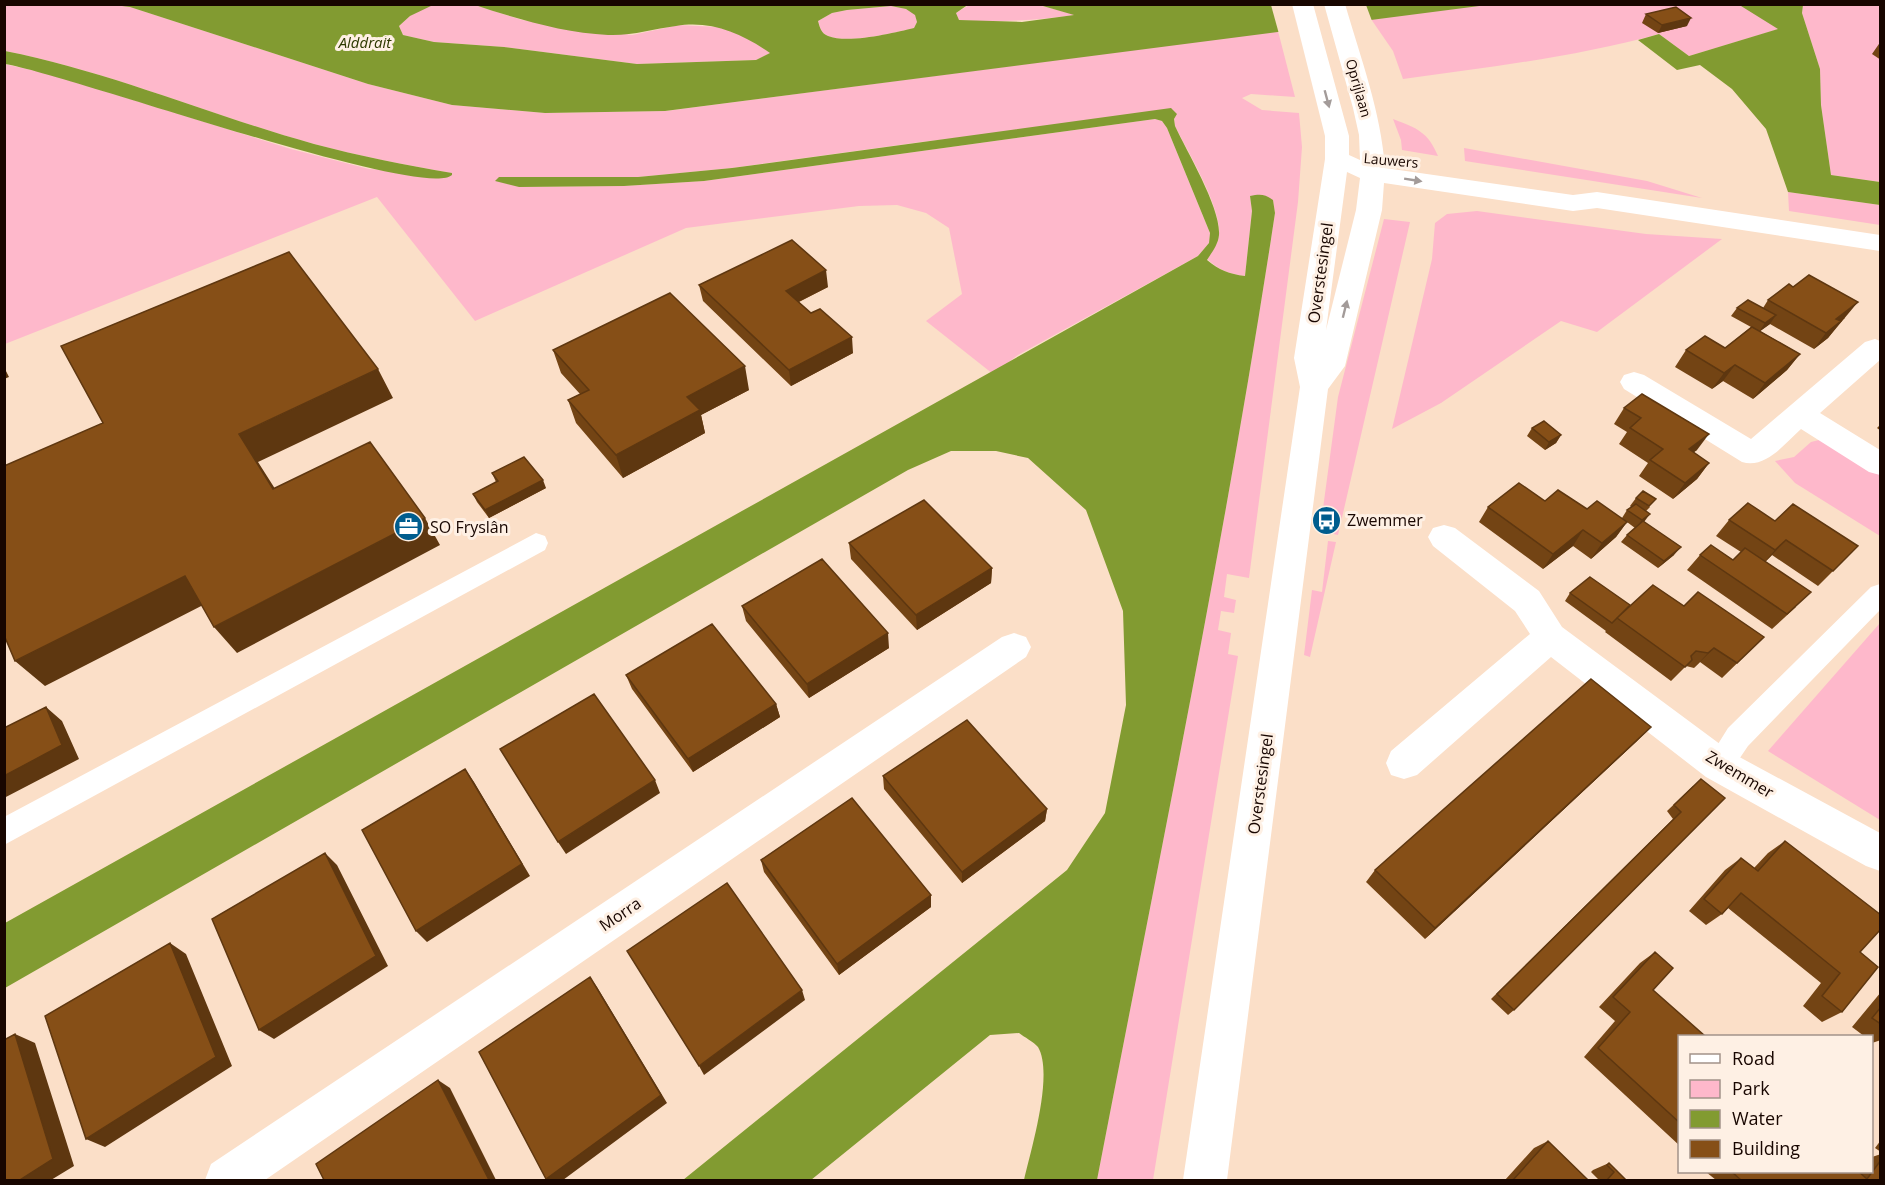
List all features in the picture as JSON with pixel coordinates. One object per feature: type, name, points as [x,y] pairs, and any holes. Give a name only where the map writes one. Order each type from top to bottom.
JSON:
[{"type":"street","name":"Oprijlaan","points":[[1302,4],[1337,136],[1337,159]]},
{"type":"street","name":"Oprijlaan","points":[[1334,4],[1365,108],[1373,165]]},
{"type":"street","name":"Lauwers","points":[[1337,159],[1574,188],[1597,200],[1881,243]]},
{"type":"street","name":"Overstesingel","points":[[1205,1180],[1314,387],[1308,358],[1337,159]]},
{"type":"street","name":"Overstesingel","points":[[1314,387],[1331,366],[1369,210],[1373,165]]},
{"type":"street","points":[[1634,382],[1753,454],[1875,349]]},
{"type":"street","points":[[1799,414],[1881,464]]},
{"type":"street","name":"Zwemmer","points":[[1444,537],[1527,601],[1550,637],[1719,765],[1881,853]]},
{"type":"street","points":[[1404,763],[1550,637]]},
{"type":"street","name":"Morra","points":[[227,1180],[1014,646]]},
{"type":"lane","points":[[4,832],[536,543]]},
{"type":"lane","points":[[1719,765],[1738,737],[1881,594]]},
{"type":"green space","points":[[114,4],[130,7],[368,84],[452,105],[545,113],[666,111],[1278,31],[1295,97],[1251,94],[1242,98],[1262,110],[1299,113],[1302,147],[1298,202],[1249,578],[1227,574],[1224,597],[1236,600],[1234,613],[1221,611],[1218,630],[1231,633],[1228,654],[1238,656],[1153,1180],[1097,1180],[1191,697],[1235,456],[1275,213],[1273,200],[1250,196],[1252,211],[1245,276],[1224,271],[1207,259],[1217,241],[1218,223],[1203,180],[1175,126],[1174,119],[1177,114],[921,142],[732,168],[638,177],[499,177],[519,187],[624,186],[704,181],[1155,119],[1162,121],[1167,128],[1210,233],[1209,243],[1198,256],[1018,355],[993,374],[926,321],[962,294],[949,228],[926,213],[897,205],[859,206],[686,228],[475,321],[377,197],[5,344],[4,64],[50,74],[291,149],[369,169],[452,173],[314,144],[83,70],[5,51],[5,5]]},
{"type":"green space","points":[[1035,4],[1076,15],[1032,20],[989,21],[959,20],[956,13],[969,5]]},
{"type":"green space","points":[[1487,4],[1744,4],[1742,6],[1779,29],[1689,56],[1659,34],[1564,55],[1403,79],[1393,51],[1371,19]]},
{"type":"green space","points":[[428,5],[475,5],[522,20],[632,35],[679,25],[718,27],[742,35],[771,53],[756,60],[637,64],[504,47],[434,42],[403,35],[399,26]]},
{"type":"green space","points":[[1803,5],[1880,5],[1880,182],[1831,175],[1821,105],[1820,69],[1802,13]]},
{"type":"green space","points":[[891,6],[906,9],[915,14],[917,22],[914,28],[871,37],[847,39],[828,36],[820,28],[818,21],[832,13]]},
{"type":"green space","points":[[1393,119],[1409,125],[1426,136],[1438,156],[1402,150],[1401,140]]},
{"type":"green space","points":[[1464,148],[1647,181],[1702,198],[1465,161]]},
{"type":"green space","points":[[1788,192],[1880,205],[1880,225],[1789,211]]},
{"type":"green space","points":[[1477,211],[1646,234],[1722,239],[1597,332],[1561,321],[1441,403],[1392,429],[1432,259],[1435,223],[1447,214]]},
{"type":"green space","points":[[1384,219],[1410,222],[1338,535],[1329,533],[1331,518],[1322,516],[1338,397]]},
{"type":"green space","points":[[1823,439],[1842,446],[1880,469],[1880,536],[1795,483],[1775,461],[1794,457],[1811,442]]},
{"type":"green space","points":[[1328,541],[1336,542],[1310,657],[1304,655],[1312,590],[1322,592]]},
{"type":"green space","points":[[1880,623],[1880,820],[1768,751]]},
{"type":"water","name":"Alddrait","points":[[969,4],[956,13],[959,20],[1022,22],[1074,15],[1036,4],[1487,5],[665,111],[545,113],[452,105],[368,84],[130,7],[114,5],[433,5],[410,16],[399,26],[403,35],[434,42],[504,47],[637,64],[756,60],[770,53],[726,30],[702,25],[667,27],[626,34],[591,34],[541,24],[475,5]],"holes":[[[891,6],[906,9],[915,15],[917,22],[914,28],[871,37],[847,39],[828,36],[822,32],[818,21],[832,13],[847,10]]]},
{"type":"water","points":[[1744,4],[1803,5],[1802,13],[1820,69],[1821,105],[1831,175],[1880,182],[1880,205],[1788,192],[1766,129],[1732,89],[1700,65],[1677,70],[1638,40],[1659,34],[1689,56],[1778,29],[1741,6]]},
{"type":"water","points":[[5,51],[83,70],[314,144],[452,173],[452,175],[427,178],[379,170],[314,154],[5,64]]},
{"type":"water","points":[[1171,108],[1177,114],[1174,119],[1175,126],[1215,210],[1219,235],[1207,260],[1224,271],[1245,276],[1252,211],[1250,196],[1262,195],[1273,200],[1275,213],[1213,576],[1097,1180],[1024,1180],[1040,1112],[1044,1075],[1038,1047],[1019,1033],[990,1035],[811,1180],[683,1180],[1067,870],[1105,813],[1126,705],[1123,611],[1086,510],[1028,458],[996,451],[951,451],[908,470],[5,988],[5,923],[1198,256],[1209,243],[1210,233],[1167,128],[1162,121],[1155,119],[704,181],[624,186],[519,187],[495,181],[499,177],[638,177],[732,168]]},
{"type":"pier","points":[[1271,5],[1366,5],[1372,21],[1279,34]]},
{"type":"building","points":[[1676,7],[1691,18],[1662,25],[1646,14]]},
{"type":"building","points":[[792,240],[826,270],[786,291],[811,313],[820,309],[852,337],[789,370],[699,285]]},
{"type":"building","points":[[289,252],[378,369],[239,434],[273,489],[370,442],[425,518],[214,627],[185,576],[15,661],[4,635],[4,466],[103,423],[61,346]]},
{"type":"building","points":[[1809,275],[1858,302],[1836,319],[1841,321],[1826,333],[1768,300],[1789,284],[1793,287]]},
{"type":"building","points":[[670,293],[745,366],[687,397],[700,410],[616,455],[568,400],[589,390],[553,350]]},
{"type":"building","points":[[1748,300],[1776,315],[1765,323],[1737,308]]},
{"type":"building","points":[[1752,327],[1800,354],[1765,383],[1735,365],[1724,373],[1686,350],[1705,336],[1725,348]]},
{"type":"building","points":[[1642,394],[1709,434],[1689,449],[1709,463],[1685,483],[1650,460],[1663,449],[1630,428],[1641,418],[1624,408]]},
{"type":"building","points":[[1544,421],[1561,435],[1549,442],[1532,428]]},
{"type":"building","points":[[524,457],[543,480],[485,510],[473,494],[498,481],[492,473]]},
{"type":"building","points":[[1519,483],[1545,501],[1558,490],[1587,509],[1597,501],[1627,522],[1602,543],[1583,530],[1553,554],[1488,507]]},
{"type":"building","points":[[1643,491],[1656,499],[1649,506],[1636,498]]},
{"type":"building","points":[[924,500],[992,568],[916,615],[849,543]]},
{"type":"building","points":[[1748,503],[1775,521],[1793,504],[1858,546],[1833,571],[1786,540],[1775,550],[1729,520]]},
{"type":"building","points":[[1636,504],[1650,514],[1642,520],[1627,510]]},
{"type":"building","points":[[1643,521],[1681,547],[1664,561],[1627,535]]},
{"type":"building","points":[[1711,545],[1733,560],[1745,548],[1811,592],[1787,614],[1700,555]]},
{"type":"building","points":[[822,559],[888,633],[807,684],[742,606]]},
{"type":"building","points":[[1590,577],[1630,605],[1612,623],[1570,593]]},
{"type":"building","points":[[1653,585],[1684,606],[1698,592],[1764,637],[1737,663],[1714,648],[1708,653],[1696,651],[1691,656],[1692,660],[1685,667],[1617,618]]},
{"type":"building","points":[[712,624],[776,704],[688,759],[626,675]]},
{"type":"building","points":[[1591,679],[1651,727],[1435,928],[1375,870]]},
{"type":"building","points":[[594,694],[655,780],[558,842],[500,749]]},
{"type":"building","points":[[46,707],[62,745],[4,776],[4,728]]},
{"type":"building","points":[[967,720],[1047,809],[962,872],[883,776]]},
{"type":"building","points":[[465,769],[522,864],[416,931],[362,830]]},
{"type":"building","points":[[1701,779],[1725,798],[1514,1010],[1497,994],[1681,812],[1674,805]]},
{"type":"building","points":[[852,798],[931,895],[837,964],[761,860]]},
{"type":"building","points":[[1785,841],[1881,915],[1881,929],[1860,952],[1878,967],[1842,1012],[1822,996],[1840,973],[1741,893],[1722,914],[1704,899],[1741,858],[1758,871]]},
{"type":"building","points":[[325,853],[376,956],[259,1030],[212,919]]},
{"type":"building","points":[[727,883],[802,990],[699,1066],[627,951]]},
{"type":"building","points":[[170,943],[216,1057],[86,1139],[45,1016]]},
{"type":"building","points":[[1655,952],[1673,968],[1653,990],[1704,1035],[1678,1035],[1678,1121],[1598,1048],[1630,1012],[1613,997]]},
{"type":"building","points":[[590,977],[661,1095],[546,1179],[479,1052]]},
{"type":"building","points":[[1881,1007],[1881,1024],[1872,1018]]},
{"type":"building","points":[[15,1034],[53,1159],[20,1180],[4,1180],[4,1040]]},
{"type":"building","points":[[438,1080],[489,1180],[324,1180],[316,1164]]},
{"type":"building","points":[[1548,1141],[1588,1180],[1513,1180]]},
{"type":"building","points":[[1881,1160],[1881,1180],[1741,1180],[1733,1173],[1860,1173],[1867,1179]]},
{"type":"building","points":[[1609,1163],[1626,1180],[1607,1180],[1614,1172],[1607,1165]]},
{"type":"place","name":"Zwemmer","points":[[1326,520]]},
{"type":"place","name":"SO Fryslân","points":[[409,527]]}]
